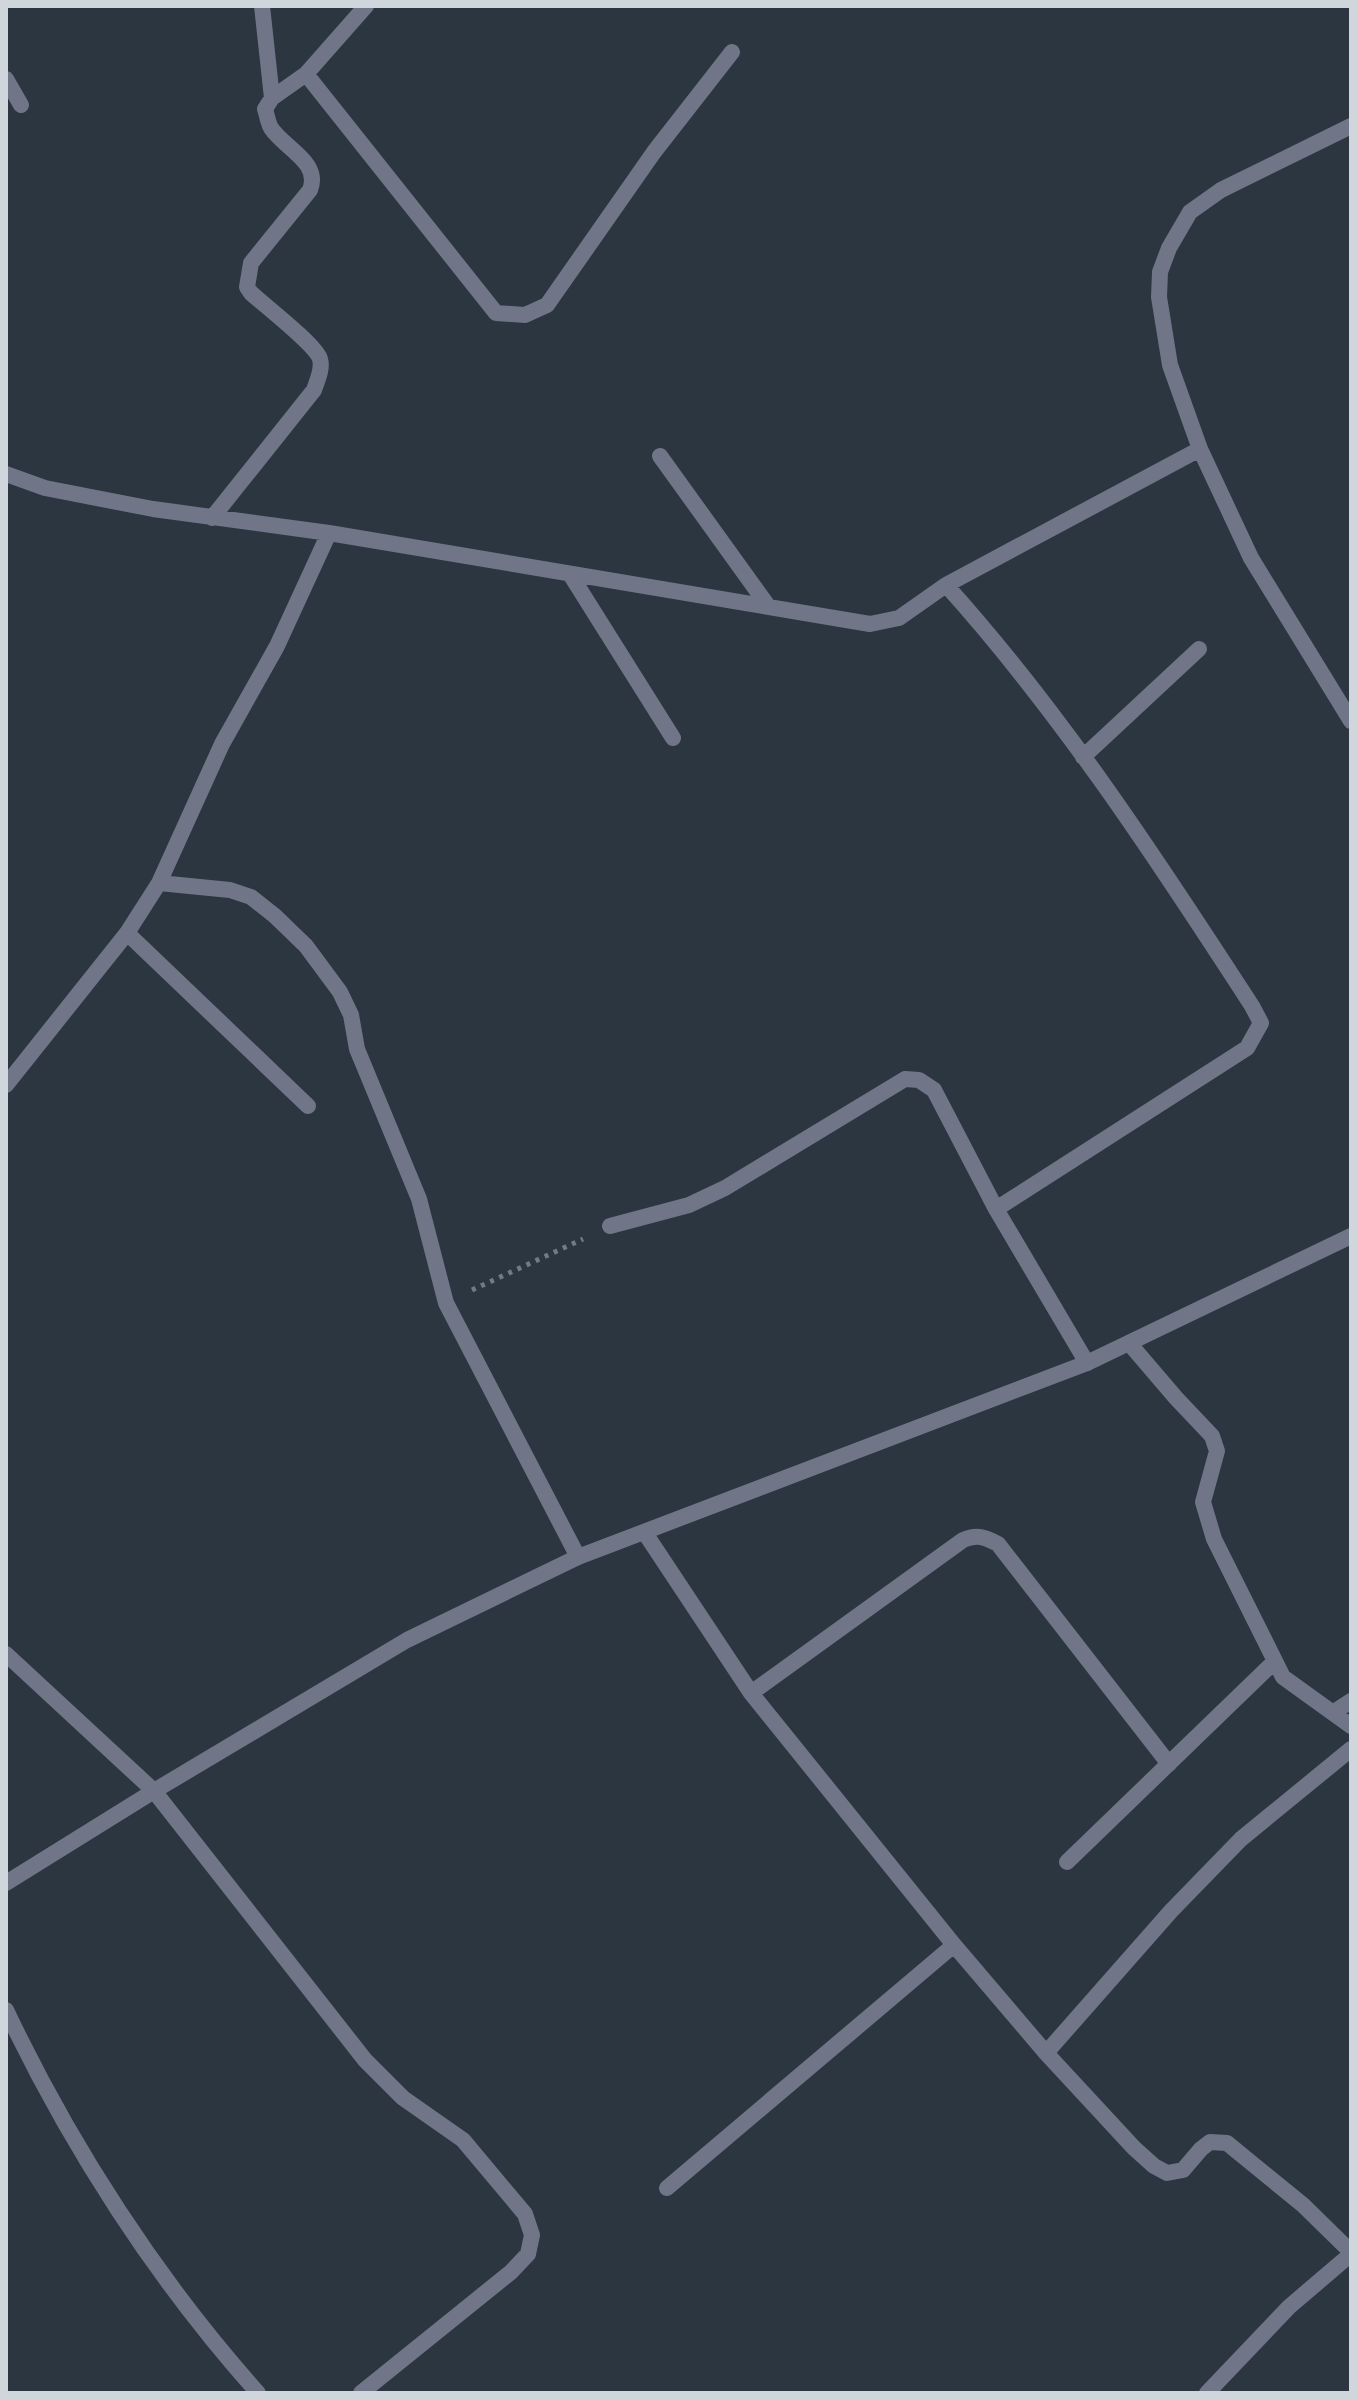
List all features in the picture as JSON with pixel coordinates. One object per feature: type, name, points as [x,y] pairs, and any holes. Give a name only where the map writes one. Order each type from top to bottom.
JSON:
[{"type":"street","points":[[262,6],[272,98]]},
{"type":"street","points":[[212,518],[314,390],[319,375],[320,359],[312,347],[247,287],[251,263],[310,190],[314,180],[312,169],[270,127],[265,109],[272,98],[306,74],[366,6]]},
{"type":"street","points":[[306,74],[496,313],[525,315],[547,305],[654,152],[732,52]]},
{"type":"street","points":[[6,79],[21,105]]},
{"type":"street","points":[[1351,126],[1221,190],[1190,212],[1169,248],[1160,272],[1159,297],[1170,365],[1200,449],[1251,558],[1351,721]]},
{"type":"street","points":[[6,474],[45,488],[212,518],[329,533],[870,624],[899,618],[946,585],[1200,449]]},
{"type":"street","points":[[660,456],[768,606]]},
{"type":"street","points":[[6,1085],[127,933],[159,883],[222,744],[277,646],[329,533]]},
{"type":"street","points":[[570,574],[673,738]]},
{"type":"street","points":[[946,585],[1003,648],[1154,854],[1261,1023],[1247,1048],[996,1209]]},
{"type":"street","points":[[1083,757],[1199,649]]},
{"type":"street","points":[[159,883],[230,890],[251,897],[306,946],[340,992],[351,1015],[357,1049],[419,1199],[446,1303],[578,1557]]},
{"type":"street","points":[[127,933],[308,1106]]},
{"type":"street","points":[[610,1226],[689,1205],[725,1188],[905,1079],[919,1080],[934,1090],[996,1209],[1087,1363]]},
{"type":"street","points":[[6,1883],[407,1640],[578,1557],[1087,1363],[1351,1236]]},
{"type":"street","points":[[1129,1343],[1212,1436],[1217,1451],[1203,1502],[1214,1539],[1274,1662],[1283,1677],[1301,1693],[1351,1726]]},
{"type":"street","points":[[645,1533],[751,1693],[954,1945],[1046,2053],[1154,2166],[1167,2173],[1183,2170],[1210,2142],[1227,2143],[1303,2205],[1351,2253],[1289,2307],[1207,2393]]},
{"type":"street","points":[[751,1693],[963,1540],[973,1536],[986,1537],[998,1544],[1169,1764]]},
{"type":"street","points":[[6,1654],[154,1791],[365,2060],[403,2098],[463,2140],[525,2214],[532,2235],[528,2254],[511,2272],[361,2393]]},
{"type":"street","points":[[1067,1862],[1274,1662]]},
{"type":"street","points":[[1334,1712],[1351,1701]]},
{"type":"street","points":[[1046,2053],[1171,1911],[1241,1839],[1351,1749]]},
{"type":"street","points":[[667,2188],[954,1945]]},
{"type":"street","points":[[6,2010],[55,2105],[144,2249],[199,2323],[258,2393]]},
{"type":"path","points":[[446,1303],[610,1226]]}]
